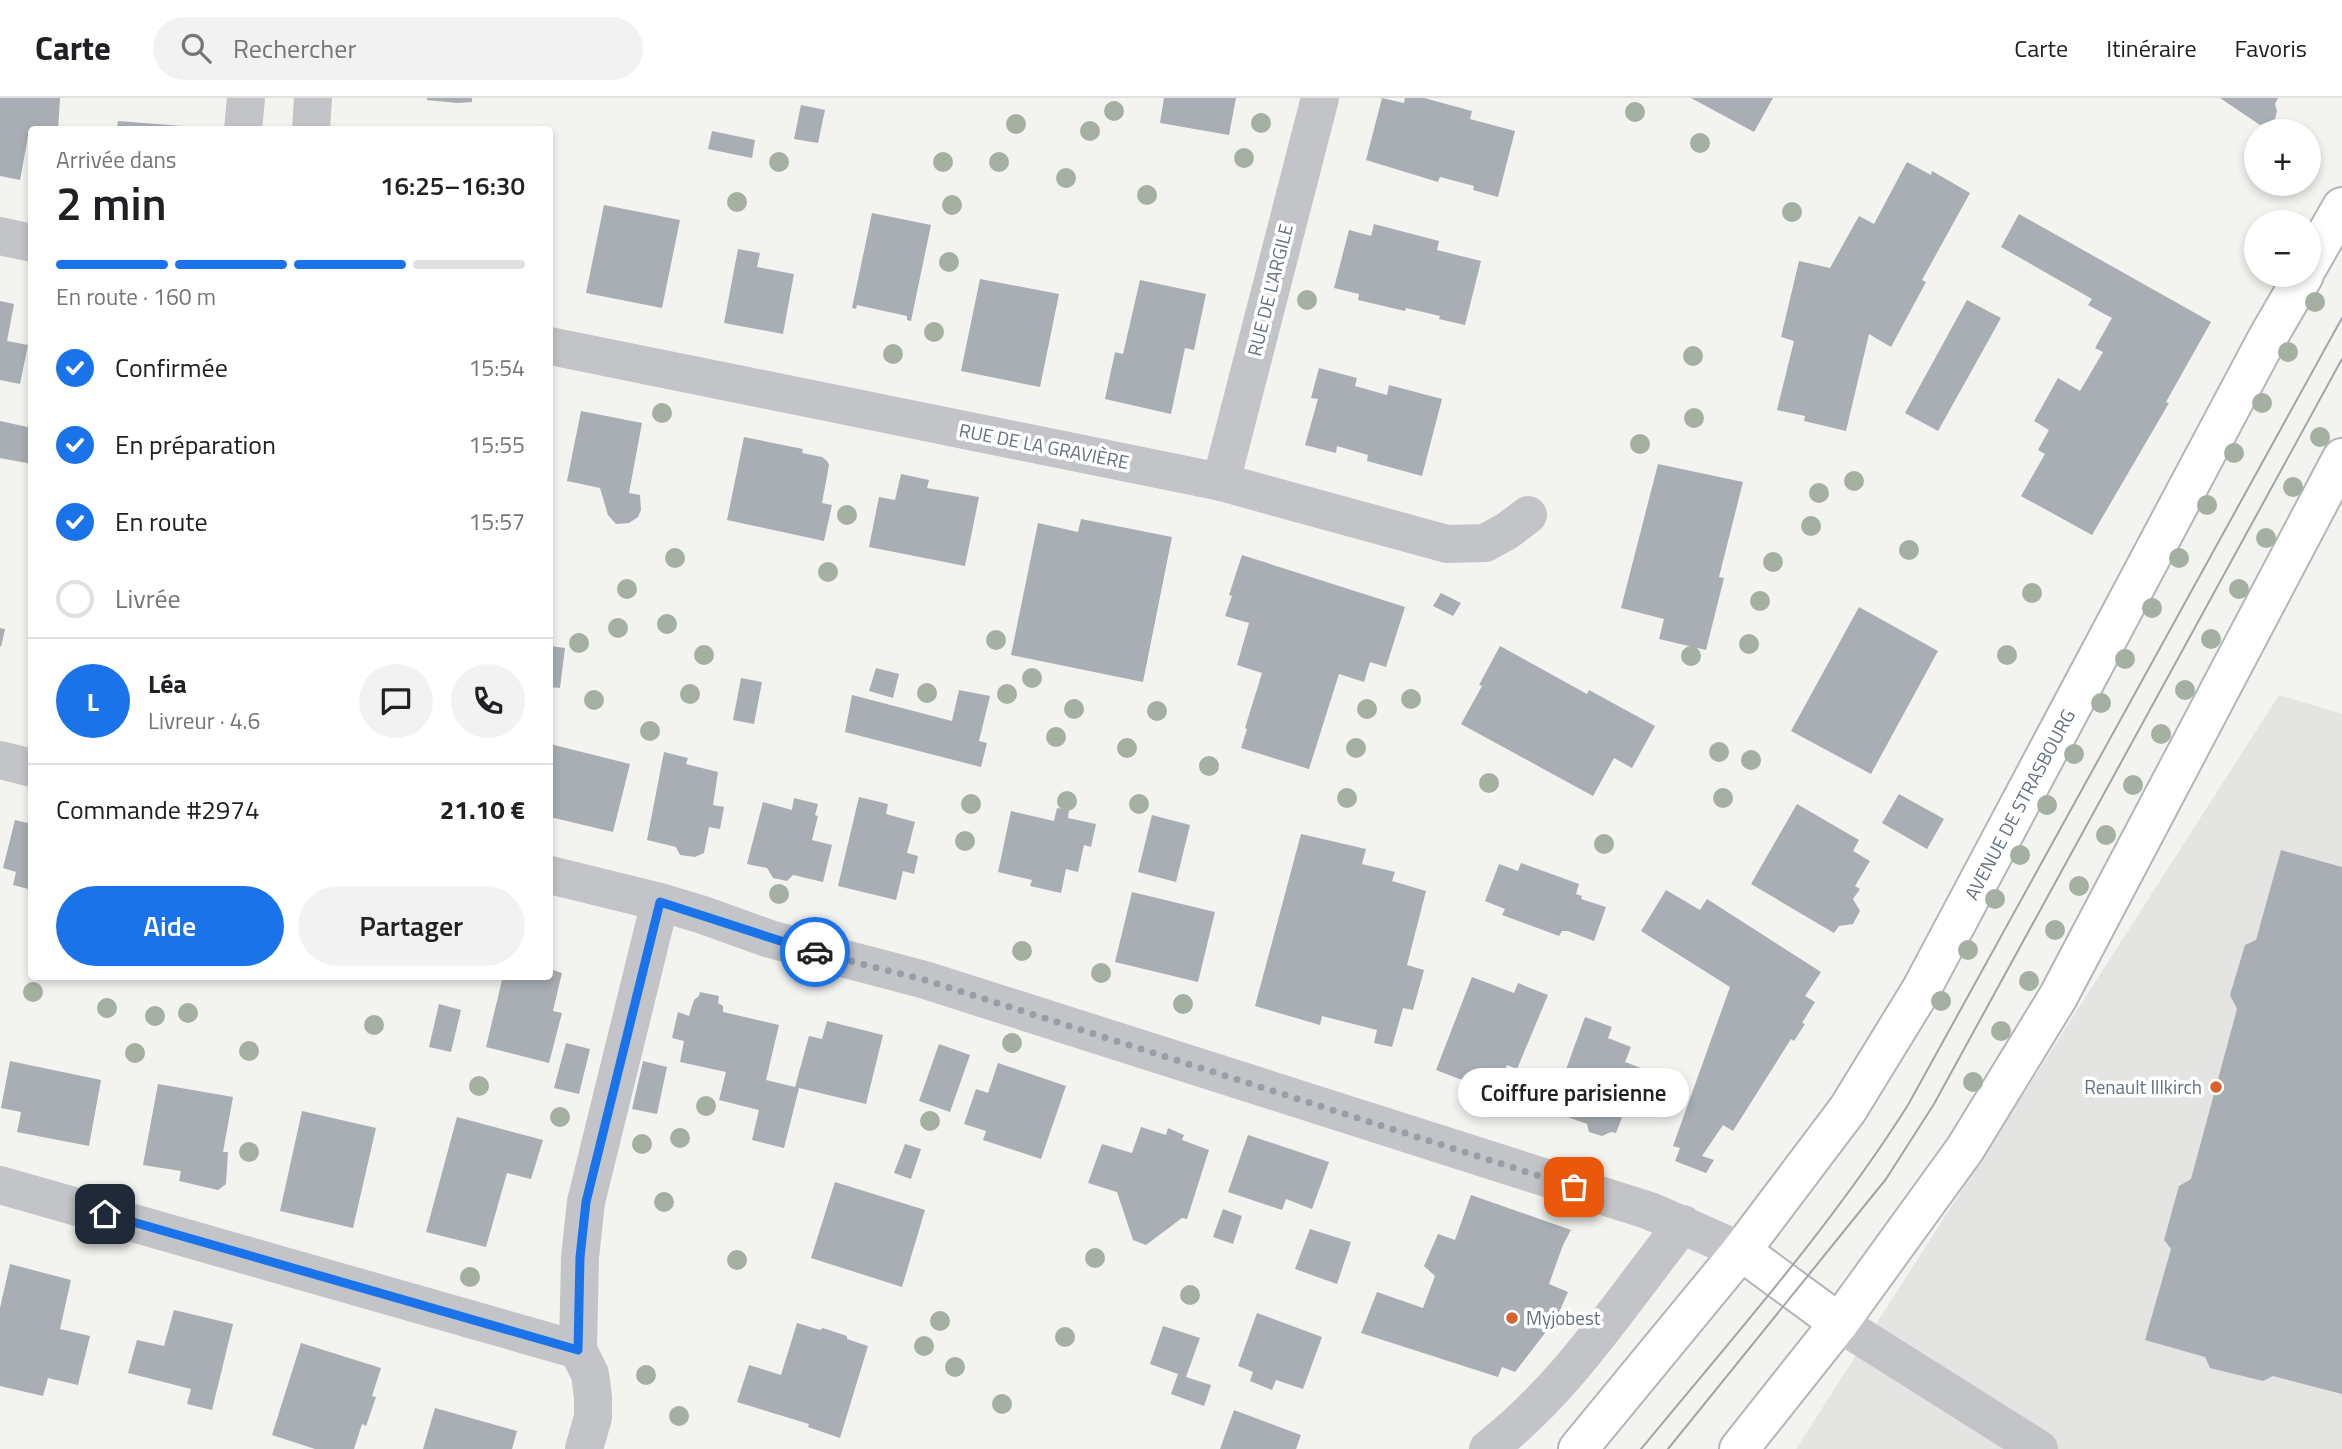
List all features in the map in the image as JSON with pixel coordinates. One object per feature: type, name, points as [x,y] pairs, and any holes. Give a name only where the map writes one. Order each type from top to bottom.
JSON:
[{"type":"main road","points":[[2321,244],[2342,207]]},
{"type":"main road","name":"AVENUE DE STRASBOURG","points":[[1578,1449],[1741,1251],[1848,1109],[1921,990],[2297,287]]},
{"type":"main road","points":[[1739,1449],[1839,1323],[1965,1149],[2058,997],[2342,458]]},
{"type":"main road","points":[[1741,1251],[1839,1323]]},
{"type":"street","points":[[243,126],[246,98]]},
{"type":"street","points":[[311,126],[313,98]]},
{"type":"street","name":"RUE DE L'ARGILE","points":[[1221,482],[1320,98]]},
{"type":"street","points":[[0,236],[28,242]]},
{"type":"street","name":"RUE DE LA GRAVIÈRE","points":[[553,347],[1221,482],[1447,544],[1485,543],[1528,515]]},
{"type":"street","points":[[0,760],[28,767]]},
{"type":"street","points":[[553,876],[660,902],[770,939],[925,980],[1650,1211],[1741,1251]]},
{"type":"street","points":[[584,1449],[593,1417],[590,1374],[578,1350],[580,1257],[586,1202],[660,902]]},
{"type":"street","points":[[0,1185],[578,1350]]},
{"type":"street","points":[[1488,1449],[1533,1412],[1557,1385],[1683,1224]]},
{"type":"street","points":[[1839,1323],[2039,1449]]},
{"type":"shaded area","points":[[2279,695],[2342,714],[2342,1449],[1796,1449]]},
{"type":"building","points":[[0,98],[60,98],[58,126],[28,126],[20,180],[0,176]]},
{"type":"building","points":[[427,98],[472,98],[472,102],[457,103]]},
{"type":"building","points":[[1164,98],[1236,98],[1229,135],[1160,123]]},
{"type":"building","points":[[1382,98],[1404,103],[1405,98],[1424,98],[1472,111],[1470,119],[1515,131],[1498,197],[1473,190],[1474,186],[1440,177],[1438,182],[1366,160]]},
{"type":"building","points":[[1691,98],[1773,98],[1754,132]]},
{"type":"building","points":[[2220,98],[2278,98],[2275,104],[2275,119],[2251,119]]},
{"type":"building","points":[[801,105],[825,110],[818,143],[794,139]]},
{"type":"building","points":[[118,121],[182,126],[117,126]]},
{"type":"building","points":[[712,131],[755,140],[752,158],[708,149]]},
{"type":"building","points":[[1907,162],[1931,175],[1932,171],[1970,193],[1922,280],[1926,282],[1891,347],[1869,334],[1846,431],[1804,421],[1805,416],[1777,410],[1794,341],[1781,337],[1799,261],[1830,268],[1859,216],[1874,224]]},
{"type":"building","points":[[604,205],[680,220],[662,308],[586,293]]},
{"type":"building","points":[[872,213],[931,225],[911,321],[907,320],[907,316],[857,305],[856,309],[852,308]]},
{"type":"building","points":[[2019,214],[2211,322],[2166,402],[2169,403],[2092,535],[2021,496],[2045,454],[2038,450],[2049,430],[2034,421],[2058,378],[2080,391],[2103,352],[2095,348],[2112,318],[2088,305],[2092,299],[2001,247]]},
{"type":"building","points":[[1374,224],[1439,241],[1437,250],[1481,261],[1465,325],[1406,308],[1405,311],[1358,300],[1359,294],[1334,288],[1349,230],[1371,236]]},
{"type":"building","points":[[738,249],[760,253],[757,267],[794,274],[783,334],[724,323]]},
{"type":"building","points":[[980,279],[1059,294],[1040,387],[961,371]]},
{"type":"building","points":[[1140,280],[1206,294],[1194,350],[1185,348],[1171,414],[1105,399],[1115,352],[1123,354]]},
{"type":"building","points":[[1967,300],[2001,318],[1938,431],[1905,413]]},
{"type":"building","points":[[0,301],[14,304],[7,341],[28,345],[20,384],[0,380]]},
{"type":"building","points":[[1319,368],[1357,378],[1355,386],[1387,395],[1389,385],[1442,399],[1422,476],[1367,461],[1368,455],[1337,446],[1336,453],[1305,445],[1318,399],[1311,398]]},
{"type":"building","points":[[581,411],[642,423],[629,493],[640,495],[641,510],[638,517],[629,523],[616,524],[608,515],[600,488],[567,481]]},
{"type":"building","points":[[0,421],[28,427],[28,463],[0,458]]},
{"type":"building","points":[[744,437],[803,449],[802,453],[822,457],[827,461],[829,465],[822,503],[832,505],[824,541],[727,520]]},
{"type":"building","points":[[1658,464],[1743,482],[1719,577],[1724,578],[1706,650],[1659,639],[1664,619],[1621,608]]},
{"type":"building","points":[[901,474],[929,480],[927,488],[979,497],[965,566],[869,547],[879,497],[895,500]]},
{"type":"building","points":[[1081,519],[1172,537],[1143,682],[1011,655],[1038,523],[1078,532]]},
{"type":"building","points":[[1242,555],[1405,607],[1386,667],[1370,662],[1364,682],[1339,674],[1309,769],[1241,748],[1262,673],[1237,665],[1249,623],[1225,616]]},
{"type":"building","points":[[1441,593],[1461,603],[1453,616],[1433,606]]},
{"type":"building","points":[[1859,607],[1938,651],[1871,774],[1791,731]]},
{"type":"building","points":[[0,628],[5,629],[1,647],[0,646]]},
{"type":"building","points":[[553,646],[565,648],[560,688],[553,687]]},
{"type":"building","points":[[1500,646],[1587,694],[1589,690],[1655,726],[1632,768],[1614,758],[1593,796],[1461,724]]},
{"type":"building","points":[[876,668],[899,674],[893,698],[869,691]]},
{"type":"building","points":[[741,678],[762,682],[754,724],[733,720]]},
{"type":"building","points":[[959,690],[990,696],[979,741],[987,743],[981,767],[845,732],[852,695],[952,721]]},
{"type":"building","points":[[553,745],[630,764],[613,832],[553,818]]},
{"type":"building","points":[[664,752],[688,758],[686,764],[718,772],[713,805],[724,807],[720,829],[709,827],[704,853],[695,857],[680,855],[676,847],[647,840]]},
{"type":"building","points":[[1899,794],[1944,819],[1927,849],[1882,823]]},
{"type":"building","points":[[859,797],[888,804],[886,814],[915,822],[907,853],[918,856],[914,874],[903,871],[896,900],[838,886]]},
{"type":"building","points":[[794,798],[818,804],[812,840],[832,845],[823,882],[793,875],[787,881],[773,878],[767,868],[747,864],[763,802],[792,810]]},
{"type":"building","points":[[1797,804],[1859,840],[1853,851],[1870,861],[1855,886],[1860,889],[1853,899],[1860,911],[1853,924],[1839,926],[1834,933],[1751,884]]},
{"type":"building","points":[[1057,808],[1069,810],[1068,818],[1096,824],[1091,847],[1084,845],[1078,872],[1066,869],[1061,893],[1030,886],[1032,880],[998,872],[1011,811],[1054,821]]},
{"type":"building","points":[[1152,815],[1190,825],[1176,882],[1138,872]]},
{"type":"building","points":[[15,820],[28,823],[28,889],[13,885],[16,872],[3,868]]},
{"type":"building","points":[[1301,834],[1366,849],[1362,864],[1395,872],[1392,881],[1426,891],[1407,965],[1424,970],[1413,1010],[1403,1008],[1392,1047],[1374,1043],[1377,1030],[1322,1016],[1320,1025],[1255,1006]]},
{"type":"building","points":[[2281,850],[2342,867],[2342,1394],[2273,1376],[2263,1381],[2210,1368],[2205,1357],[2145,1340],[2171,1249],[2164,1240],[2179,1186],[2191,1179],[2237,1009],[2230,995],[2245,945],[2256,940]]},
{"type":"building","points":[[1521,863],[1579,884],[1576,894],[1582,896],[1581,899],[1606,907],[1594,941],[1568,931],[1562,931],[1559,936],[1502,915],[1505,909],[1485,901],[1499,864],[1518,871]]},
{"type":"building","points":[[1666,890],[1700,910],[1707,899],[1821,972],[1805,996],[1815,1002],[1802,1023],[1805,1024],[1794,1041],[1791,1039],[1733,1131],[1723,1125],[1702,1156],[1714,1160],[1706,1173],[1675,1161],[1680,1148],[1673,1146],[1730,987],[1641,931]]},
{"type":"building","points":[[1132,892],[1215,912],[1198,982],[1115,962]]},
{"type":"building","points":[[553,970],[562,973],[553,1011],[562,1013],[549,1063],[486,1047],[502,980],[553,980]]},
{"type":"building","points":[[1472,977],[1514,993],[1518,983],[1548,995],[1517,1069],[1507,1065],[1496,1093],[1436,1070]]},
{"type":"building","points":[[700,992],[719,996],[718,1003],[723,1006],[723,1012],[779,1025],[766,1080],[795,1087],[809,1036],[822,1039],[827,1021],[883,1035],[866,1104],[799,1088],[784,1148],[752,1140],[759,1110],[719,1100],[726,1072],[680,1062],[684,1041],[672,1038],[678,1012],[689,1016],[694,1000]]},
{"type":"building","points":[[439,1004],[461,1010],[451,1052],[429,1047]]},
{"type":"building","points":[[1585,1017],[1612,1027],[1608,1038],[1631,1047],[1625,1062],[1641,1068],[1616,1133],[1602,1136],[1589,1132],[1587,1124],[1551,1111]]},
{"type":"building","points":[[566,1043],[590,1049],[579,1094],[554,1088]]},
{"type":"building","points":[[939,1044],[970,1055],[950,1112],[919,1101]]},
{"type":"building","points":[[10,1061],[101,1080],[89,1146],[17,1132],[21,1112],[1,1108]]},
{"type":"building","points":[[643,1061],[667,1067],[657,1114],[632,1109]]},
{"type":"building","points":[[998,1063],[1066,1086],[1041,1159],[983,1140],[986,1131],[964,1124],[976,1089],[988,1093]]},
{"type":"building","points":[[158,1084],[233,1097],[223,1152],[228,1152],[226,1184],[218,1190],[179,1181],[181,1171],[143,1165]]},
{"type":"building","points":[[302,1111],[376,1128],[353,1228],[280,1211]]},
{"type":"building","points":[[457,1117],[543,1140],[531,1179],[507,1173],[486,1247],[426,1232]]},
{"type":"building","points":[[1141,1127],[1166,1135],[1168,1128],[1184,1135],[1182,1140],[1209,1150],[1187,1219],[1182,1218],[1146,1245],[1133,1240],[1117,1192],[1088,1183],[1102,1144],[1132,1153]]},
{"type":"building","points":[[1248,1135],[1329,1162],[1312,1209],[1286,1199],[1282,1210],[1228,1192]]},
{"type":"building","points":[[905,1144],[921,1149],[911,1179],[894,1173]]},
{"type":"building","points":[[835,1182],[925,1210],[902,1287],[811,1258]]},
{"type":"building","points":[[1471,1195],[1571,1230],[1549,1284],[1568,1292],[1556,1319],[1515,1372],[1502,1367],[1498,1377],[1361,1333],[1377,1292],[1423,1308],[1435,1276],[1424,1266],[1438,1234],[1455,1240]]},
{"type":"building","points":[[1223,1209],[1242,1216],[1233,1244],[1213,1237]]},
{"type":"building","points":[[1310,1229],[1351,1242],[1337,1284],[1295,1269]]},
{"type":"building","points":[[10,1264],[71,1280],[60,1329],[90,1336],[78,1385],[48,1378],[43,1396],[0,1386],[0,1308]]},
{"type":"building","points":[[174,1310],[233,1324],[212,1410],[187,1404],[191,1389],[128,1373],[137,1340],[164,1346]]},
{"type":"building","points":[[1257,1313],[1322,1337],[1303,1389],[1276,1380],[1272,1390],[1250,1381],[1253,1372],[1238,1366]]},
{"type":"building","points":[[797,1323],[820,1330],[823,1328],[868,1346],[840,1438],[808,1427],[809,1424],[737,1402],[749,1365],[781,1375]]},
{"type":"building","points":[[1163,1326],[1200,1338],[1186,1377],[1211,1385],[1204,1406],[1171,1394],[1178,1374],[1150,1364]]},
{"type":"building","points":[[301,1343],[381,1368],[372,1396],[376,1397],[366,1426],[362,1424],[354,1449],[315,1449],[272,1435]]},
{"type":"building","points":[[435,1408],[517,1431],[512,1449],[423,1449]]},
{"type":"building","points":[[1234,1410],[1301,1435],[1296,1449],[1220,1449]]},
{"type":"tram line","points":[[1641,1449],[1814,1238],[1908,1105],[2342,318]]},
{"type":"tram line","points":[[1668,1449],[1886,1179],[1934,1104],[2342,359]]},
{"type":"way so far","points":[[815,952],[925,980],[1574,1187]]},
{"type":"place","name":"Renault Illkirch","points":[[2216,1087]]},
{"type":"place","name":"Coiffure parisienne","points":[[1574,1187]]},
{"type":"place","name":"Myjobest","points":[[1512,1318]]},
{"type":"route","points":[[105,1214],[578,1350],[580,1257],[586,1202],[660,902],[815,952]]}]
